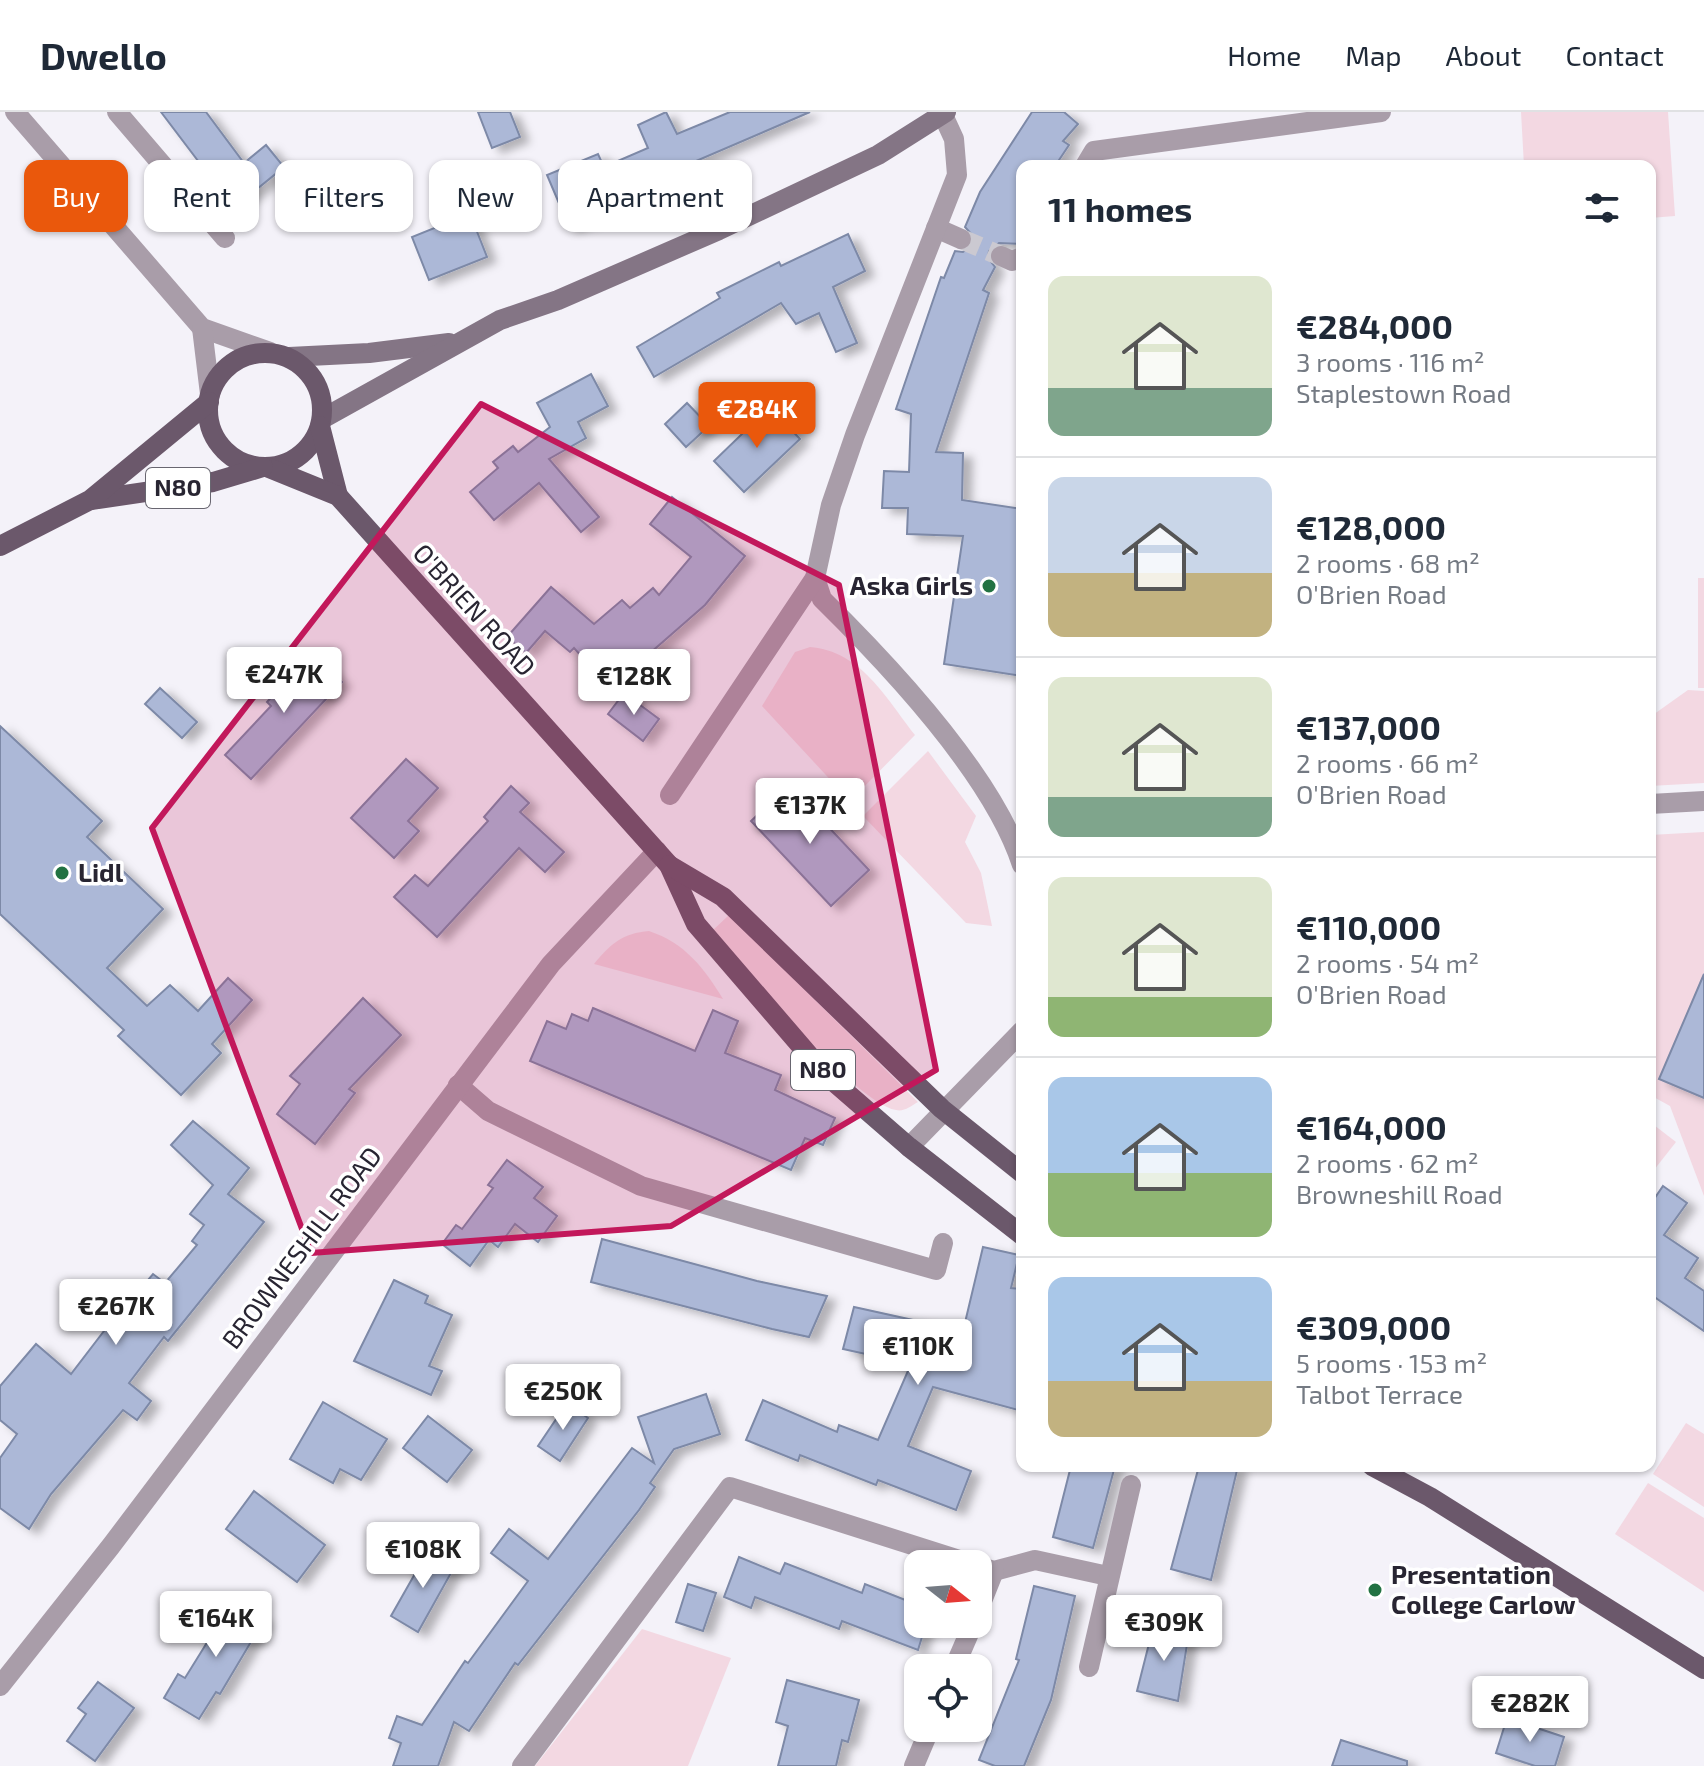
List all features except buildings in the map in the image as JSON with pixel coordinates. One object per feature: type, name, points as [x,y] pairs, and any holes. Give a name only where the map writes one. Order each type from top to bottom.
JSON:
[{"type":"main road","points":[[321,422],[500,320],[558,300],[719,230],[878,155],[945,113]]},
{"type":"main road","points":[[279,355],[369,353],[461,341]]},
{"type":"main road","name":"N80","points":[[0,546],[90,500],[209,398],[218,377],[232,363],[249,354],[279,355],[305,368],[317,384],[323,403],[321,422],[314,441],[301,455],[213,482],[90,500]]},
{"type":"main road","name":"N80","points":[[209,398],[212,432],[222,449],[236,460],[266,468]]},
{"type":"main road","name":"O'BRIEN ROAD","points":[[321,422],[338,496]]},
{"type":"main road","name":"O'BRIEN ROAD","points":[[266,468],[338,496],[663,858],[723,897],[942,1109],[1016,1168]]},
{"type":"main road","name":"O'BRIEN ROAD","points":[[663,858],[696,924],[826,1075],[909,1147],[1016,1230]]},
{"type":"main road","points":[[1383,1472],[1430,1497],[1704,1669]]},
{"type":"main road","points":[[1399,1472],[1430,1497]]},
{"type":"street","points":[[15,112],[202,328],[279,355]]},
{"type":"street","points":[[117,112],[225,238]]},
{"type":"street","points":[[1089,160],[1094,151],[1381,112]]},
{"type":"street","points":[[670,795],[815,578],[831,505],[855,435],[957,175],[954,139],[945,113]]},
{"type":"street","points":[[936,228],[961,239]]},
{"type":"street","points":[[1001,256],[1012,261],[1016,259]]},
{"type":"street","points":[[202,328],[209,398]]},
{"type":"street","points":[[815,578],[822,599],[935,724],[984,790],[1016,846]]},
{"type":"street","points":[[1656,804],[1704,801]]},
{"type":"street","name":"BROWNESHILL ROAD","points":[[0,1686],[111,1546],[551,964],[663,858]]},
{"type":"street","points":[[909,1147],[942,1109],[1016,1037]]},
{"type":"street","points":[[458,1085],[488,1111],[641,1186],[936,1270],[943,1243]]},
{"type":"street","points":[[1089,1667],[1131,1485]]},
{"type":"street","points":[[522,1766],[730,1487],[928,1550]]},
{"type":"street","points":[[992,1568],[1035,1560],[1108,1576]]},
{"type":"street","points":[[914,1766],[924,1742]]},
{"type":"highlighted area","points":[[481,404],[839,585],[936,1070],[671,1226],[311,1253],[152,828]]},
{"type":"shaded area","points":[[1521,112],[1668,112],[1675,216],[1656,218],[1656,160],[1524,160]]},
{"type":"shaded area","points":[[1698,578],[1704,578],[1704,688],[1698,688]]},
{"type":"shaded area","points":[[810,647],[828,650],[858,667],[915,735],[850,801],[762,706],[795,652]]},
{"type":"shaded area","points":[[1688,690],[1704,691],[1704,783],[1656,786],[1656,713]]},
{"type":"shaded area","points":[[928,751],[976,816],[965,842],[981,873],[992,926],[966,923],[863,816]]},
{"type":"shaded area","points":[[1704,832],[1704,1196],[1670,1106],[1656,1098],[1656,835]]},
{"type":"shaded area","points":[[729,915],[918,1102],[896,1110],[878,1102],[828,1060],[712,931]]},
{"type":"shaded area","points":[[649,931],[673,942],[692,958],[723,999],[594,964],[618,941]]},
{"type":"shaded area","points":[[1656,1127],[1676,1142],[1656,1167]]},
{"type":"shaded area","points":[[1686,1423],[1704,1434],[1704,1507],[1653,1474]]},
{"type":"shaded area","points":[[1648,1483],[1704,1518],[1704,1592],[1615,1534]]},
{"type":"shaded area","points":[[642,1629],[731,1658],[688,1766],[535,1766]]},
{"type":"tunnel","points":[[961,239],[1001,256]]},
{"type":"place","name":"Aska Girls","points":[[989,586]]},
{"type":"place","name":"Lidl","points":[[62,873]]},
{"type":"place","name":"Presentation College Carlow","points":[[1375,1590]]}]
